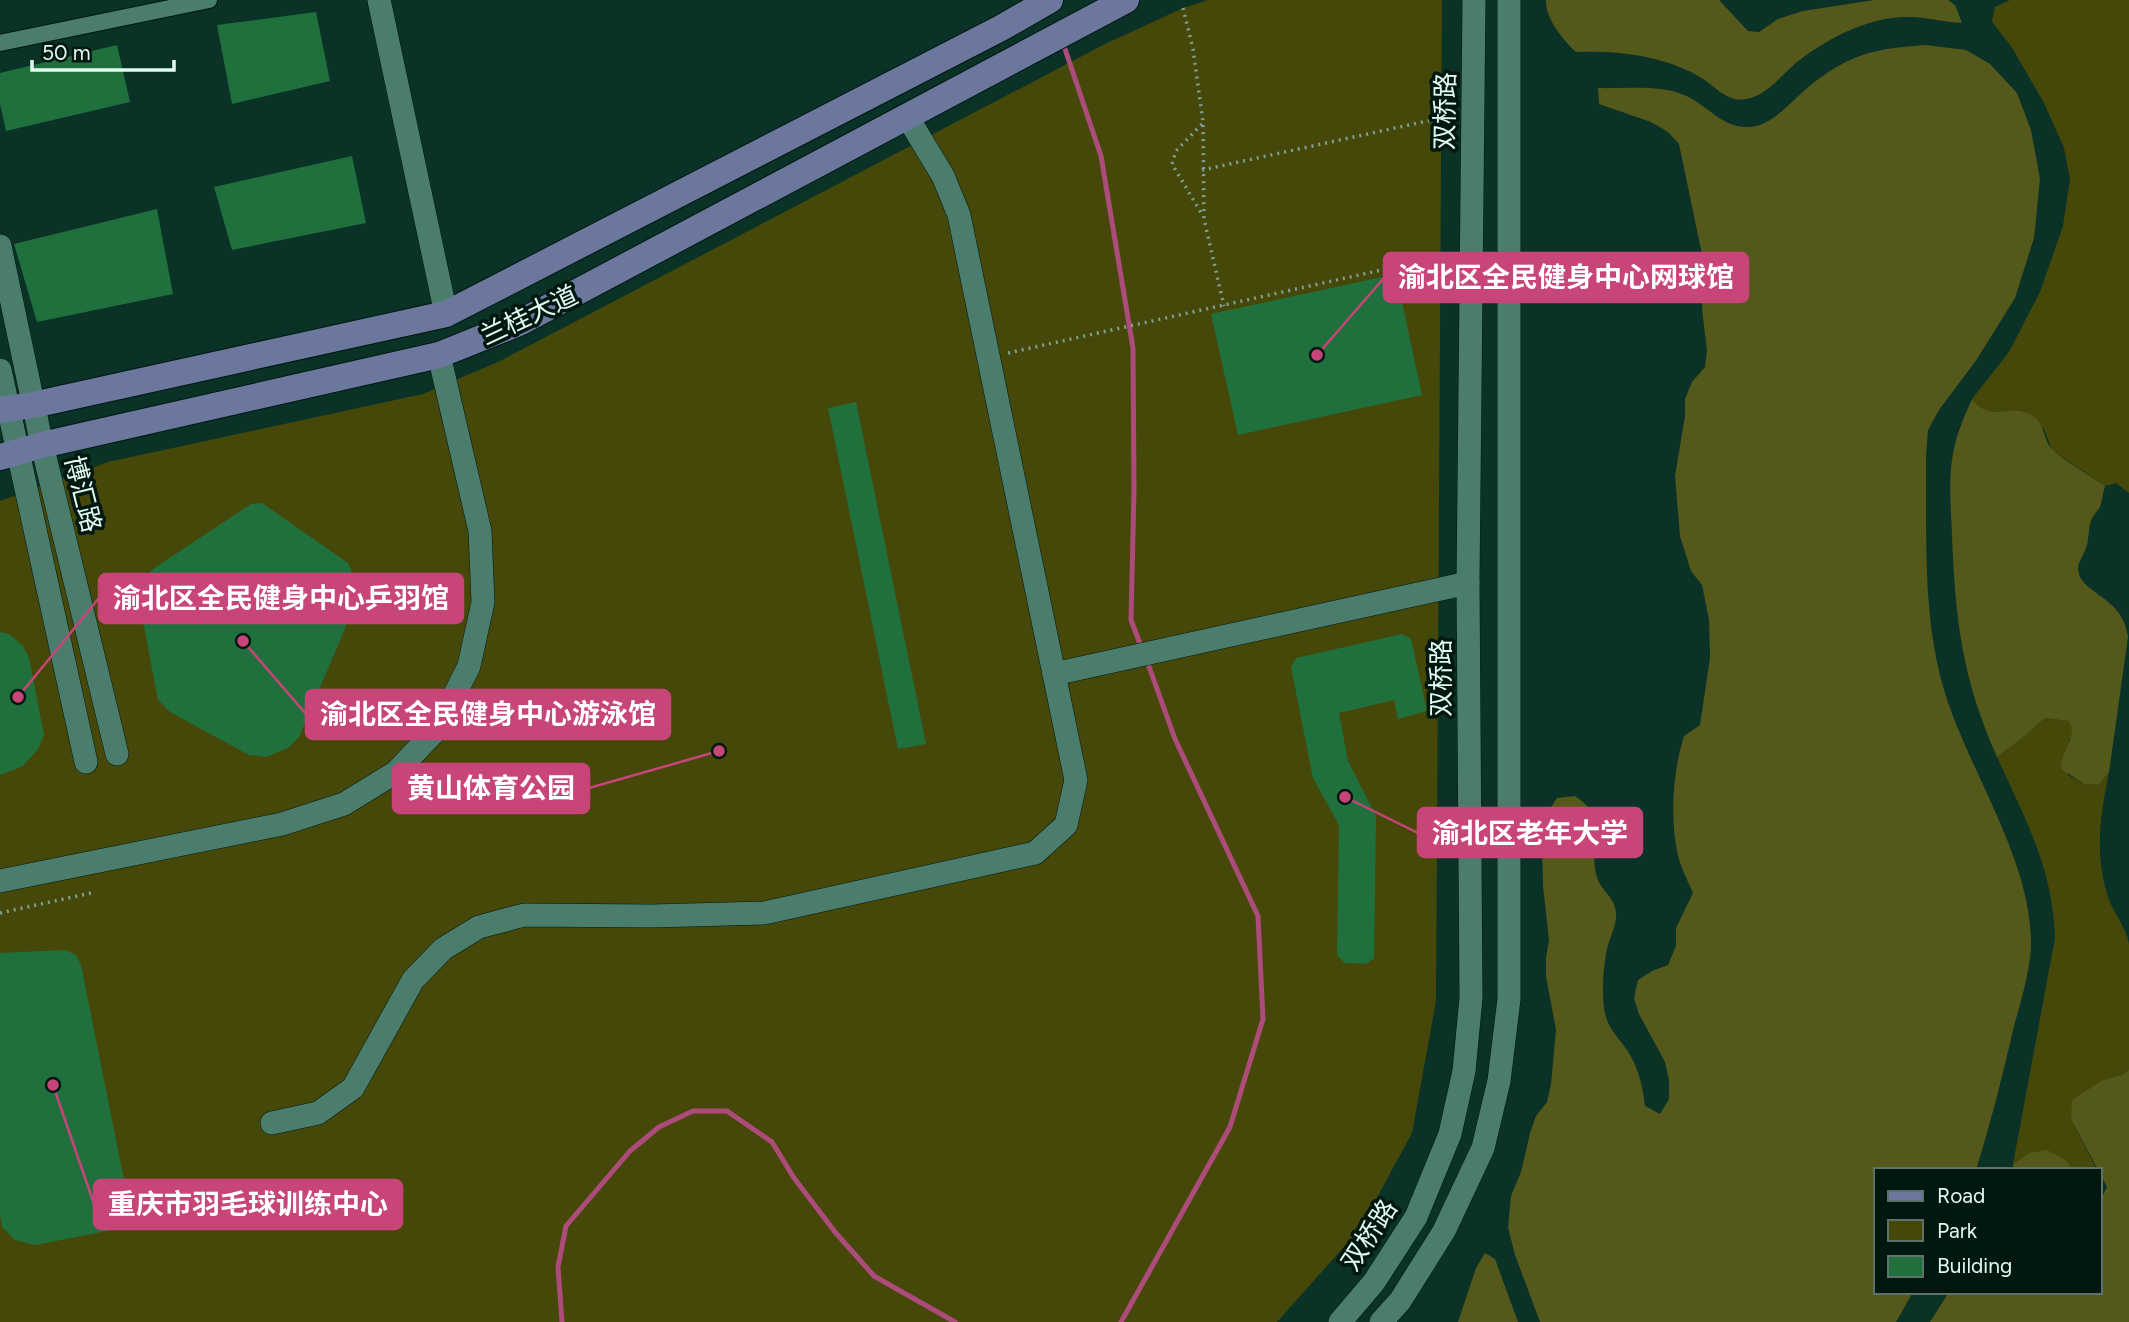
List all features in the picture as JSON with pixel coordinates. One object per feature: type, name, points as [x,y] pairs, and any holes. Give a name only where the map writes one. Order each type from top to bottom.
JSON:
[{"type":"main road","points":[[379,0],[446,314]]},
{"type":"main road","name":"兰桂大道","points":[[14,408],[446,314],[1001,28],[1050,0]]},
{"type":"main road","name":"兰桂大道","points":[[20,452],[439,355],[519,323],[1126,0]]},
{"type":"main road","name":"双桥路","points":[[1340,1322],[1374,1282],[1416,1217],[1450,1134],[1464,1072],[1471,998],[1468,583],[1474,0]]},
{"type":"main road","points":[[1381,1322],[1400,1301],[1444,1231],[1483,1148],[1499,1081],[1509,999],[1508,0]]},
{"type":"main road","points":[[272,1123],[318,1113],[353,1088],[413,980],[443,949],[480,927],[524,915],[764,913],[1035,853],[1066,825],[1076,779],[959,215],[943,176],[908,118]]},
{"type":"main road","name":"博汇路","points":[[0,246],[20,452],[86,762]]},
{"type":"main road","points":[[0,881],[282,824],[344,804],[396,772],[438,729],[470,666],[483,601],[480,531],[439,355]]},
{"type":"main road","name":"博汇路","points":[[0,370],[14,408]]},
{"type":"main road","name":"博汇路","points":[[20,452],[117,754]]},
{"type":"main road","points":[[1054,674],[1468,583]]},
{"type":"street","points":[[0,43],[209,0]]},
{"type":"path","points":[[1183,8],[1193,49],[1203,122],[1205,219],[1224,306]]},
{"type":"path","points":[[1202,170],[1441,118]]},
{"type":"path","points":[[1203,122],[1176,151],[1172,164],[1205,219]]},
{"type":"path","points":[[988,357],[1440,257]]},
{"type":"path","points":[[0,913],[91,893]]},
{"type":"green space","points":[[1208,0],[1442,0],[1436,1001],[1412,1133],[1360,1229],[1277,1322],[0,1322],[0,501],[108,462],[423,394],[500,361],[1105,44],[1183,8]]},
{"type":"green space","points":[[2010,0],[2129,0],[2129,493],[2116,483],[2105,486],[2052,450],[2044,429],[2014,411],[1989,412],[1977,407],[1972,399],[2009,352],[2040,292],[2063,226],[2070,179],[2064,148],[2044,103],[2011,46],[1992,22],[1995,7]]},
{"type":"green space","points":[[2045,718],[2068,721],[2073,726],[2074,734],[2069,740],[2068,775],[2084,784],[2099,785],[2109,772],[2101,820],[2101,868],[2109,900],[2129,944],[2129,1069],[2124,1074],[2103,1080],[2071,1119],[2096,1168],[2072,1168],[2066,1160],[2029,1153],[2013,1164],[2055,938],[2049,889],[2036,844],[1997,757]]},
{"type":"shaded area","points":[[1546,0],[1719,0],[1748,31],[1759,32],[1778,19],[1803,11],[1874,0],[1948,0],[1955,5],[1962,23],[1909,17],[1866,24],[1812,51],[1761,93],[1739,100],[1727,96],[1700,77],[1655,59],[1608,52],[1576,52],[1552,21]]},
{"type":"shaded area","points":[[1926,45],[1966,50],[1990,64],[2017,93],[2031,130],[2040,179],[2034,238],[2015,298],[1977,359],[1939,410],[1928,430],[1926,456],[1927,584],[1934,646],[1950,708],[2012,853],[2029,913],[2029,963],[1996,1098],[1977,1168],[1874,1168],[1874,1294],[1912,1294],[1896,1322],[1540,1322],[1515,1255],[1508,1227],[1511,1196],[1521,1172],[1530,1133],[1536,1116],[1547,1102],[1556,1030],[1546,976],[1549,940],[1543,886],[1543,829],[1548,812],[1557,798],[1575,796],[1591,811],[1595,828],[1595,872],[1616,913],[1603,978],[1605,1014],[1612,1030],[1634,1063],[1645,1106],[1660,1114],[1669,1099],[1665,1062],[1639,1014],[1634,998],[1638,980],[1668,965],[1676,946],[1676,928],[1693,893],[1677,851],[1674,793],[1684,736],[1700,725],[1710,658],[1709,620],[1702,585],[1691,571],[1680,536],[1675,476],[1685,416],[1685,399],[1692,382],[1705,367],[1707,350],[1702,309],[1704,264],[1679,144],[1668,132],[1651,122],[1599,104],[1598,88],[1653,88],[1674,92],[1693,99],[1735,126],[1756,126],[1771,119],[1812,84],[1840,65],[1866,54]]},
{"type":"shaded area","points":[[1972,399],[1985,410],[2019,411],[2033,416],[2054,451],[2105,486],[2100,507],[2091,521],[2087,545],[2078,569],[2086,585],[2118,612],[2128,637],[2109,772],[2099,785],[2084,784],[2061,769],[2072,732],[2068,721],[2045,718],[1997,757],[1976,701],[1958,621],[1950,494],[1954,447]]},
{"type":"shaded area","points":[[2129,1069],[2129,1322],[1930,1322],[1948,1294],[2101,1294],[2101,1199],[2107,1187],[2101,1176],[2101,1168],[2097,1168],[2071,1119],[2072,1100],[2103,1080],[2124,1074]]},
{"type":"shaded area","points":[[2047,1150],[2066,1160],[2072,1168],[2013,1168],[2013,1164],[2029,1153]]},
{"type":"shaded area","points":[[1485,1253],[1495,1259],[1518,1322],[1458,1322],[1476,1268]]},
{"type":"building","points":[[316,12],[330,81],[232,104],[217,25]]},
{"type":"building","points":[[117,45],[130,102],[6,131],[0,104],[0,73]]},
{"type":"building","points":[[352,156],[366,223],[232,250],[214,187]]},
{"type":"building","points":[[157,209],[173,294],[37,322],[14,244]]},
{"type":"building","points":[[1396,274],[1422,395],[1238,435],[1211,314]]},
{"type":"building","points":[[856,402],[926,744],[898,749],[828,408]]},
{"type":"building","points":[[262,503],[348,563],[355,579],[358,598],[299,737],[288,748],[266,757],[249,755],[170,712],[158,700],[138,595],[141,583],[153,569],[251,504]]},
{"type":"building","points":[[0,632],[9,634],[23,646],[29,658],[44,735],[38,749],[23,766],[0,775]]},
{"type":"building","points":[[1402,634],[1411,639],[1427,711],[1398,719],[1394,700],[1339,713],[1348,761],[1376,816],[1374,958],[1366,964],[1345,963],[1337,955],[1339,825],[1313,778],[1291,667],[1296,658]]},
{"type":"building","points":[[65,950],[76,955],[81,965],[129,1205],[126,1220],[112,1230],[35,1245],[15,1240],[2,1227],[0,1215],[0,953]]},
{"type":"waterway","points":[[1063,43],[1101,156],[1133,348],[1131,620],[1142,649]]},
{"type":"waterway","points":[[1121,1322],[1230,1127],[1263,1019],[1258,916],[1175,739],[1147,661]]},
{"type":"waterway","points":[[562,1322],[558,1267],[566,1226],[630,1151],[659,1127],[693,1111],[727,1111],[772,1142],[794,1178],[835,1232],[874,1276],[955,1322]]},
{"type":"place","name":"渝北区全民健身中心网球馆","points":[[1317,355]]},
{"type":"place","name":"渝北区全民健身中心游泳馆","points":[[243,641]]},
{"type":"place","name":"渝北区全民健身中心乒羽馆","points":[[18,697]]},
{"type":"place","name":"黄山体育公园","points":[[719,751]]},
{"type":"place","name":"渝北区老年大学","points":[[1345,797]]},
{"type":"place","name":"重庆市羽毛球训练中心","points":[[53,1085]]}]
